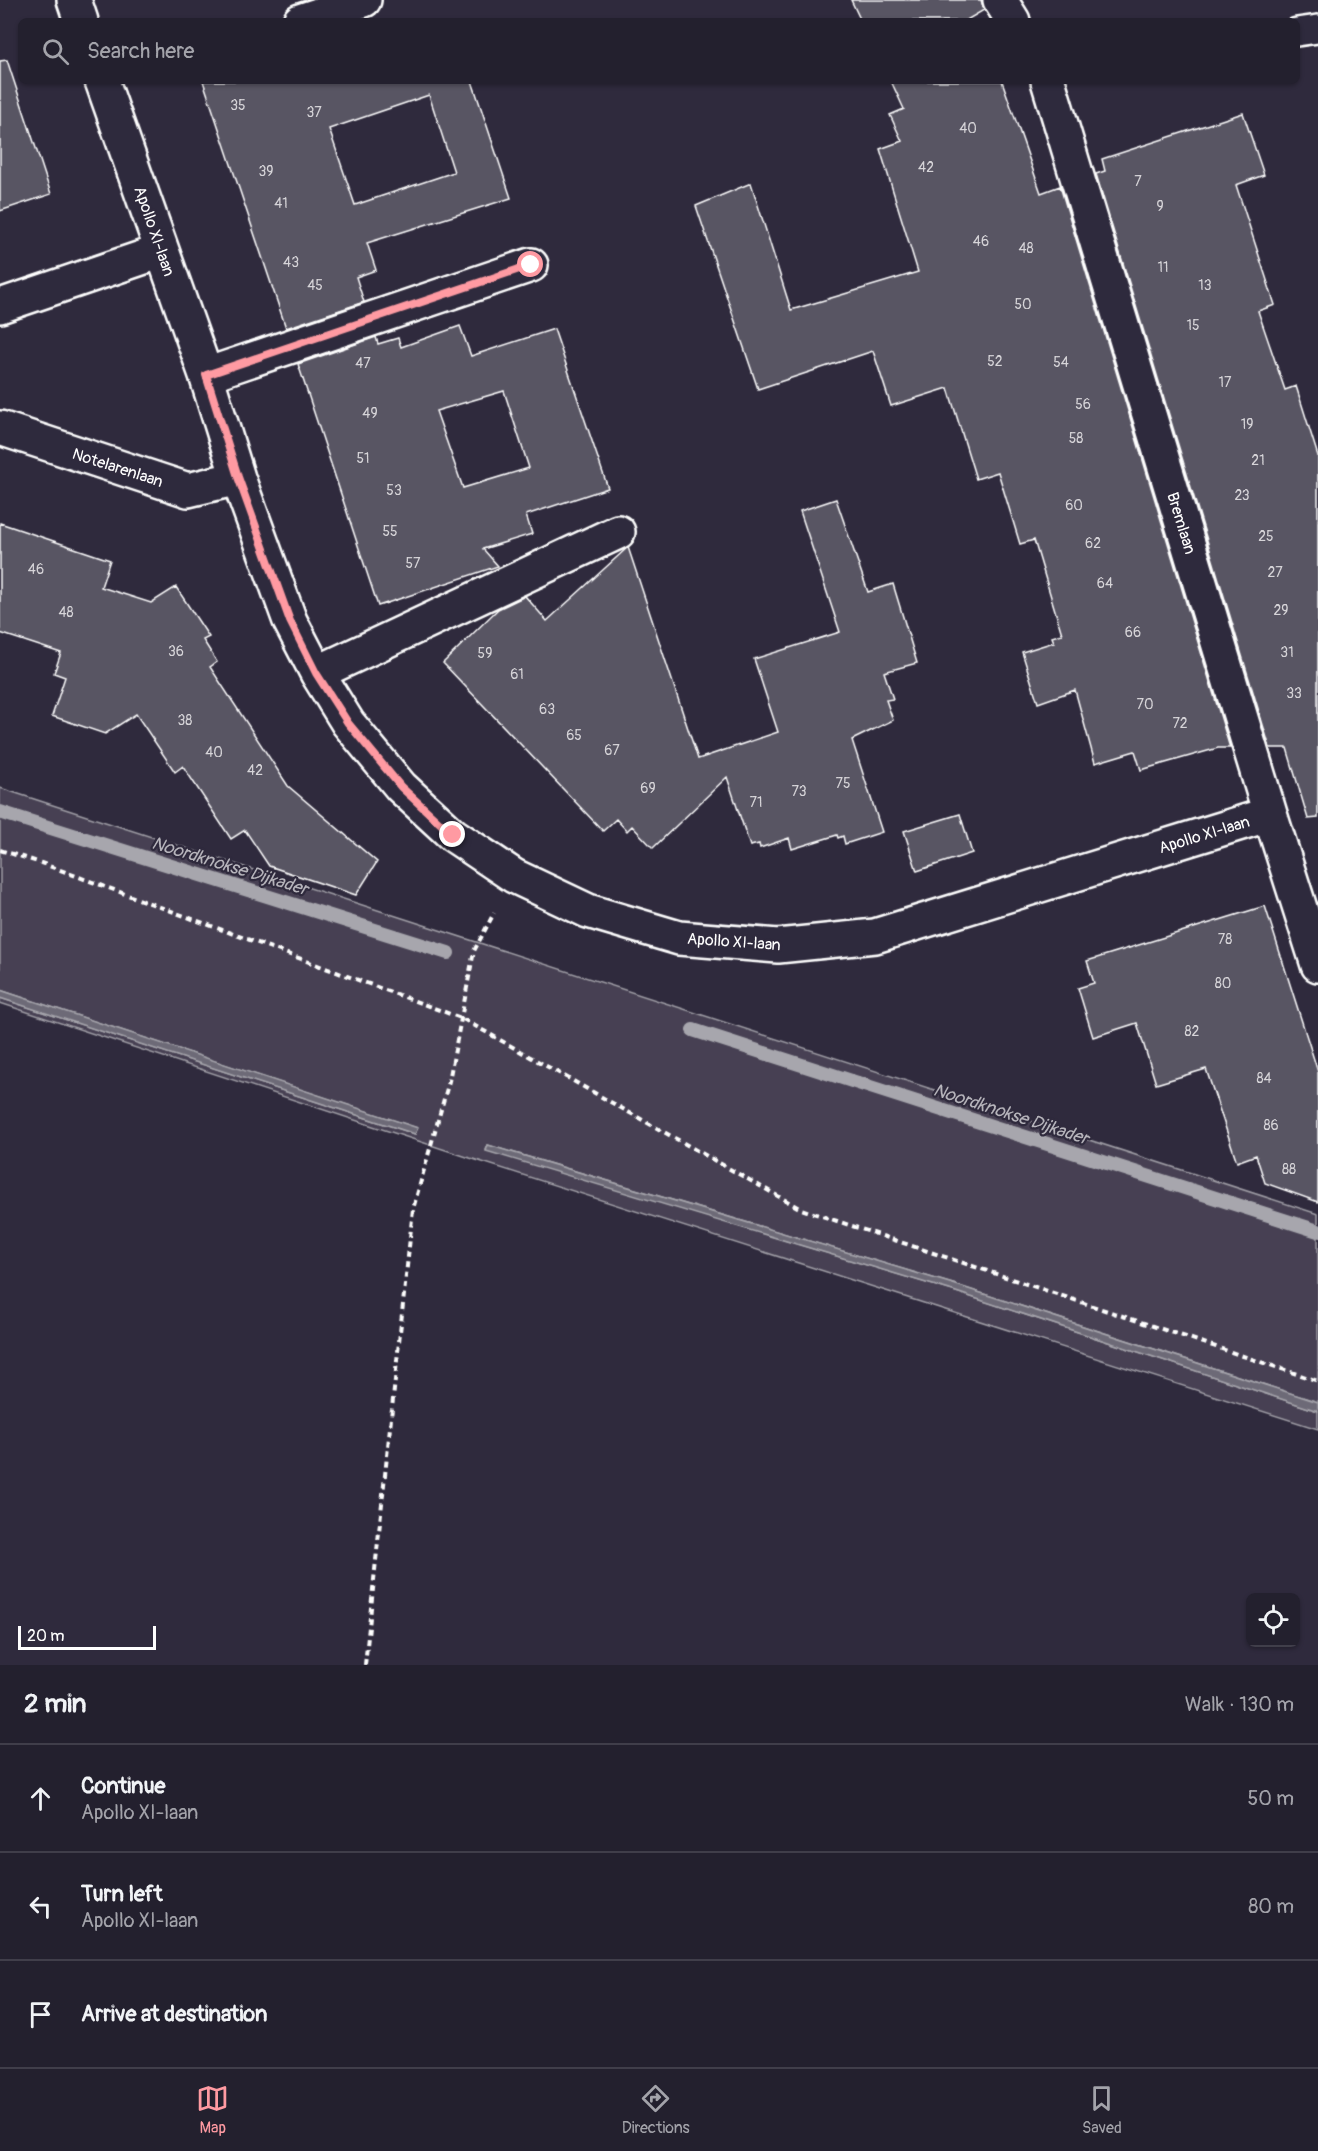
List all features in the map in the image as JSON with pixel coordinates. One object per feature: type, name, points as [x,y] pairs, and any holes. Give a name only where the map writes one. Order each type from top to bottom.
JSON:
[{"type":"street","points":[[74,0],[80,18]]},
{"type":"street","points":[[309,18],[364,0]]},
{"type":"street","points":[[1000,0],[1011,18]]},
{"type":"street","name":"Apollo XI-laan","points":[[108,84],[238,477],[290,621],[316,673],[348,723],[401,787],[453,835],[514,876],[588,911],[679,938],[778,946],[875,936],[1270,814]]},
{"type":"street","name":"Bremlaan","points":[[1049,84],[1318,965]]},
{"type":"street","points":[[0,306],[162,251]]},
{"type":"street","points":[[206,375],[531,265]]},
{"type":"street","name":"Notelarenlaan","points":[[0,428],[188,490],[238,477]]},
{"type":"street","points":[[316,673],[618,532]]},
{"type":"lane","points":[[1300,32],[1318,29]]},
{"type":"path","points":[[0,850],[461,1018],[801,1209],[1318,1381]]},
{"type":"path","points":[[365,1665],[413,1209],[449,1082],[474,951],[514,876]]},
{"type":"shaded area","points":[[0,788],[1318,1214],[1318,1402],[953,1284],[488,1145],[486,1150],[953,1291],[1318,1411],[1318,1429],[473,1159],[0,1003],[0,998],[415,1134],[417,1128],[0,990]]},
{"type":"shaded area","points":[[0,990],[418,1128],[415,1134],[0,998]]},
{"type":"shaded area","points":[[488,1145],[953,1284],[1318,1402],[1318,1411],[953,1291],[486,1151]]},
{"type":"building","points":[[851,0],[981,0],[984,10],[970,18],[860,18]]},
{"type":"building","points":[[7,60],[51,194],[0,211],[0,61]]},
{"type":"building","points":[[204,84],[473,84],[511,198],[367,243],[376,270],[356,277],[364,302],[286,328]],"holes":[[[429,95],[454,172],[355,205],[329,129]]]},
{"type":"building","points":[[892,84],[1003,84],[1041,193],[1060,186],[1230,748],[1218,748],[1141,770],[1135,751],[1095,763],[1075,690],[1038,703],[1022,652],[1054,642],[1052,637],[1062,634],[1034,540],[1020,544],[998,472],[976,479],[948,388],[891,406],[873,351],[758,389],[696,206],[751,183],[791,310],[918,272],[880,149],[902,141],[890,115],[904,109]]},
{"type":"building","points":[[1243,113],[1264,175],[1236,185],[1275,305],[1258,311],[1285,390],[1296,386],[1318,456],[1318,818],[1308,819],[1287,748],[1270,748],[1096,174],[1105,171],[1102,159]]},
{"type":"building","points":[[460,326],[471,356],[554,329],[608,488],[526,515],[532,534],[483,549],[498,566],[378,606],[298,364],[376,337],[378,344],[398,338],[401,347]],"holes":[[[504,391],[529,468],[463,488],[436,411]]]},
{"type":"building","points":[[836,499],[868,592],[893,584],[917,663],[884,672],[893,699],[886,700],[893,720],[852,740],[882,832],[845,844],[843,836],[838,838],[837,835],[792,849],[789,838],[760,848],[759,844],[750,846],[727,777],[653,848],[632,826],[627,831],[616,819],[603,831],[443,663],[498,609],[525,596],[547,621],[628,547],[698,759],[778,732],[754,659],[840,632],[800,511]]},
{"type":"building","points":[[0,523],[110,560],[101,587],[151,603],[176,587],[209,637],[203,640],[217,662],[210,667],[288,786],[377,862],[356,895],[269,866],[245,830],[231,839],[183,766],[175,772],[136,714],[105,734],[52,716],[65,677],[54,673],[61,653],[0,633]]},
{"type":"building","points":[[960,814],[972,853],[917,871],[904,831]]},
{"type":"building","points":[[1265,906],[1318,1072],[1318,1202],[1265,1183],[1256,1155],[1237,1162],[1206,1069],[1156,1084],[1137,1023],[1093,1037],[1078,988],[1094,983],[1087,961]]},
{"type":"waterway","name":"Noordknokse Dijkader","points":[[0,812],[448,953]]},
{"type":"waterway","name":"Noordknokse Dijkader","points":[[693,1030],[1318,1231]]},
{"type":"route","points":[[453,835],[401,787],[348,723],[316,673],[290,621],[238,477],[206,375],[531,265]]}]
